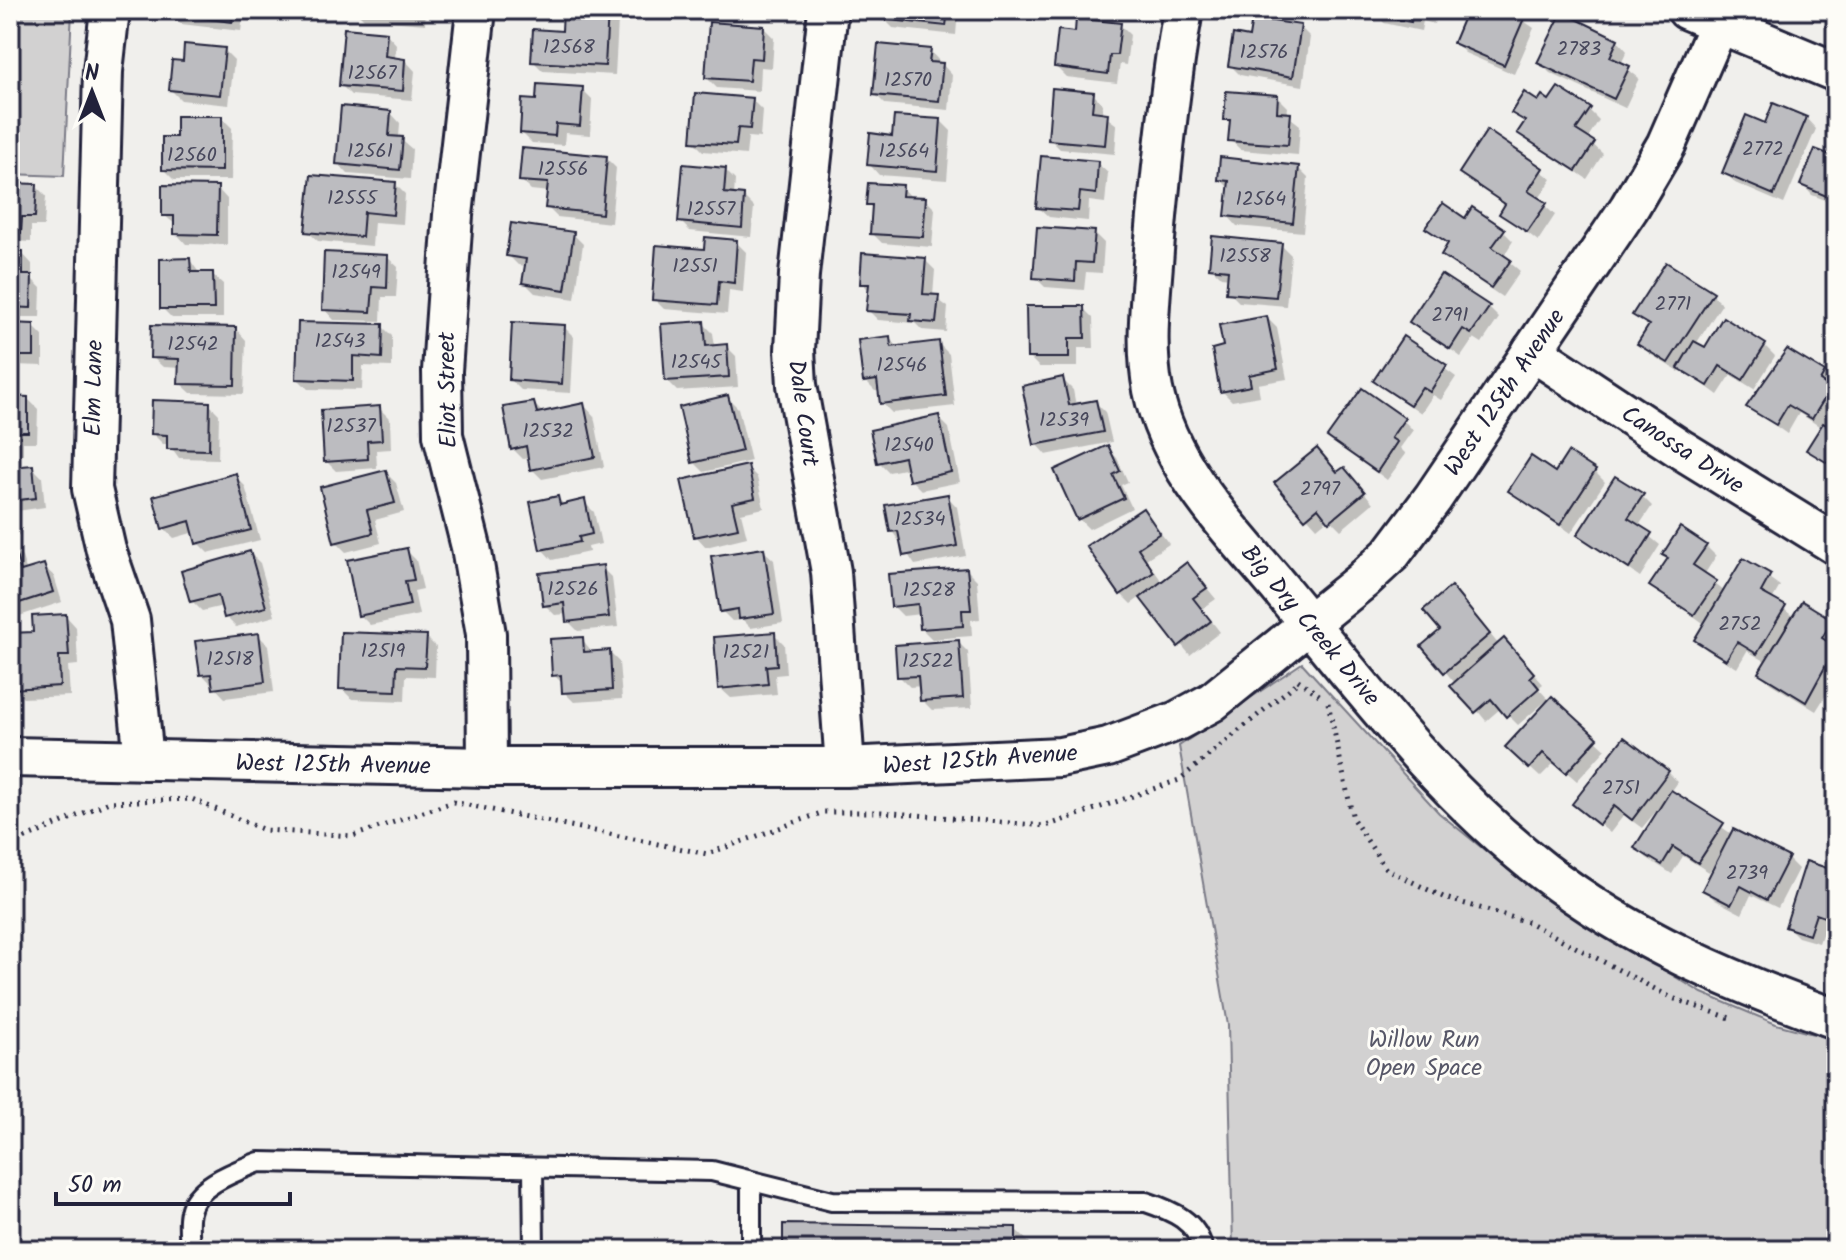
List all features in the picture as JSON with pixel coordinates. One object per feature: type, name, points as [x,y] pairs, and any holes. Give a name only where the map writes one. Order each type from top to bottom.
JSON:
[{"type":"street","name":"Elm Lane","points":[[110,10],[103,71],[92,489],[106,550],[130,620],[144,760]]},
{"type":"street","name":"Eliot Street","points":[[476,10],[453,215],[442,371],[443,435],[471,547],[486,634],[487,767]]},
{"type":"street","name":"Dale Court","points":[[828,10],[799,275],[795,350],[797,385],[831,572],[845,767]]},
{"type":"street","name":"Big Dry Creek Drive","points":[[1183,10],[1169,102],[1148,337],[1154,394],[1182,463],[1223,520],[1309,624],[1457,795],[1542,870],[1590,904],[1711,972],[1836,1019]]},
{"type":"street","name":"West 125th Avenue","points":[[10,757],[487,767],[845,767],[1005,762],[1060,757],[1108,747],[1177,721],[1212,702],[1391,554],[1433,498],[1629,208],[1666,145],[1710,14]]},
{"type":"street","points":[[1710,14],[1836,72]]},
{"type":"street","name":"Canossa Drive","points":[[1532,351],[1682,450],[1836,545]]},
{"type":"lane","points":[[190,1250],[190,1210],[204,1192],[229,1174],[259,1162],[712,1171],[832,1201],[1146,1202],[1176,1212],[1200,1235],[1203,1250]]},
{"type":"lane","points":[[533,1168],[534,1250]]},
{"type":"lane","points":[[751,1182],[751,1250]]},
{"type":"path","points":[[10,845],[109,802],[192,799],[264,830],[353,836],[453,802],[707,854],[824,812],[882,812],[1046,826],[1179,780],[1298,682]]},
{"type":"green space","points":[[10,10],[72,10],[64,176],[10,174]]},
{"type":"green space","name":"Willow Run Open Space","points":[[1302,663],[1439,813],[1535,891],[1702,993],[1776,1024],[1836,1040],[1836,1250],[1233,1250],[1228,1025],[1179,746]]},
{"type":"building","points":[[169,10],[233,10],[232,22],[169,14]]},
{"type":"building","points":[[563,10],[608,10],[605,66],[531,62],[533,29],[562,31]]},
{"type":"building","points":[[882,10],[948,10],[946,26],[881,19]]},
{"type":"building","points":[[1373,10],[1426,10],[1425,15],[1413,12],[1411,22],[1372,14]]},
{"type":"building","points":[[1461,10],[1509,10],[1525,16],[1504,65],[1453,43],[1466,12]]},
{"type":"building","points":[[1562,12],[1618,39],[1610,57],[1630,66],[1614,99],[1537,63]]},
{"type":"building","points":[[1076,18],[1121,23],[1117,55],[1110,55],[1108,74],[1054,67],[1058,30],[1075,32]]},
{"type":"building","points":[[1252,18],[1301,25],[1293,77],[1228,66],[1233,34],[1249,37]]},
{"type":"building","points":[[709,22],[764,26],[762,59],[751,58],[749,81],[705,78]]},
{"type":"building","points":[[344,28],[387,32],[385,56],[405,59],[403,91],[339,86]]},
{"type":"building","points":[[184,44],[225,48],[220,95],[169,90],[172,60],[183,61]]},
{"type":"building","points":[[878,44],[931,49],[929,62],[943,63],[939,101],[873,95]]},
{"type":"building","points":[[537,84],[583,87],[580,126],[556,124],[555,136],[520,133],[522,99],[536,100]]},
{"type":"building","points":[[1558,87],[1591,108],[1576,130],[1595,142],[1576,171],[1517,133],[1525,121],[1511,113],[1524,92],[1538,101],[1542,95],[1549,100]]},
{"type":"building","points":[[1052,88],[1094,92],[1092,111],[1108,113],[1105,145],[1048,140]]},
{"type":"building","points":[[1226,91],[1278,95],[1277,112],[1291,113],[1288,145],[1228,141],[1230,120],[1224,120]]},
{"type":"building","points":[[695,93],[753,98],[750,129],[738,128],[736,145],[691,142]]},
{"type":"building","points":[[1773,103],[1807,117],[1774,195],[1722,173],[1746,115],[1765,123]]},
{"type":"building","points":[[341,106],[391,111],[389,136],[403,137],[400,170],[336,164]]},
{"type":"building","points":[[176,116],[222,116],[222,171],[162,170],[162,137],[176,137]]},
{"type":"building","points":[[894,116],[941,119],[937,171],[867,165],[870,133],[892,136]]},
{"type":"building","points":[[1487,130],[1543,168],[1528,191],[1547,203],[1527,232],[1499,214],[1505,204],[1459,173]]},
{"type":"building","points":[[522,148],[607,156],[602,214],[545,208],[548,183],[519,181]]},
{"type":"building","points":[[1815,149],[1836,157],[1836,200],[1800,185]]},
{"type":"building","points":[[1041,156],[1098,161],[1096,194],[1080,192],[1078,211],[1036,208]]},
{"type":"building","points":[[1220,157],[1299,166],[1293,223],[1225,216],[1229,181],[1218,180]]},
{"type":"building","points":[[683,164],[726,168],[724,193],[744,195],[742,228],[678,222]]},
{"type":"building","points":[[311,175],[396,182],[393,215],[364,212],[362,237],[305,232]]},
{"type":"building","points":[[10,183],[37,184],[35,217],[22,217],[21,233],[10,232]]},
{"type":"building","points":[[868,183],[903,185],[902,196],[926,197],[923,237],[870,234],[872,205],[866,205]]},
{"type":"building","points":[[162,185],[218,186],[217,235],[174,234],[174,216],[162,216]]},
{"type":"building","points":[[1443,203],[1465,218],[1472,207],[1505,229],[1492,247],[1511,260],[1491,288],[1441,255],[1448,243],[1425,228]]},
{"type":"building","points":[[511,223],[574,232],[565,290],[522,283],[526,259],[506,256]]},
{"type":"building","points":[[1037,227],[1095,231],[1092,263],[1076,262],[1075,281],[1033,278]]},
{"type":"building","points":[[1212,236],[1282,243],[1276,297],[1226,293],[1228,270],[1209,268]]},
{"type":"building","points":[[705,237],[737,240],[734,283],[719,281],[717,305],[652,300],[656,245],[704,249]]},
{"type":"building","points":[[10,251],[23,251],[23,275],[32,275],[31,308],[10,307]]},
{"type":"building","points":[[324,252],[388,255],[387,288],[373,287],[371,312],[322,310]]},
{"type":"building","points":[[862,253],[926,258],[923,294],[939,295],[936,323],[910,321],[911,314],[866,311],[869,284],[860,284]]},
{"type":"building","points":[[190,258],[191,272],[213,272],[214,309],[160,309],[160,259]]},
{"type":"building","points":[[1666,262],[1714,292],[1668,363],[1637,344],[1649,325],[1632,315]]},
{"type":"building","points":[[1441,274],[1490,306],[1471,334],[1463,329],[1450,349],[1409,322]]},
{"type":"building","points":[[1026,306],[1084,306],[1085,338],[1069,338],[1069,358],[1027,358]]},
{"type":"building","points":[[1267,316],[1278,369],[1249,375],[1251,386],[1220,392],[1212,349],[1223,346],[1219,325]]},
{"type":"building","points":[[1723,317],[1766,344],[1743,380],[1720,366],[1708,386],[1678,368],[1694,341],[1705,347]]},
{"type":"building","points":[[704,321],[706,346],[727,344],[729,377],[665,381],[661,324]]},
{"type":"building","points":[[298,322],[383,324],[382,358],[353,356],[353,381],[296,379]]},
{"type":"building","points":[[512,322],[565,325],[562,384],[509,380]]},
{"type":"building","points":[[10,323],[34,324],[34,356],[10,356]]},
{"type":"building","points":[[151,325],[236,327],[235,385],[178,384],[179,359],[150,358]]},
{"type":"building","points":[[890,336],[891,347],[939,341],[946,396],[880,404],[877,380],[863,382],[858,340]]},
{"type":"building","points":[[1403,336],[1447,365],[1430,392],[1422,387],[1410,405],[1373,381]]},
{"type":"building","points":[[1787,349],[1825,372],[1820,381],[1831,388],[1812,419],[1788,405],[1776,425],[1746,407]]},
{"type":"building","points":[[1063,377],[1069,405],[1096,400],[1103,432],[1034,445],[1022,386]]},
{"type":"building","points":[[1362,388],[1405,418],[1391,438],[1397,442],[1377,472],[1327,437]]},
{"type":"building","points":[[728,395],[742,451],[692,463],[679,407]]},
{"type":"building","points":[[10,396],[28,397],[28,432],[14,432],[14,445],[10,445]]},
{"type":"building","points":[[152,400],[210,402],[209,450],[167,449],[167,435],[151,434]]},
{"type":"building","points":[[534,402],[537,413],[584,403],[595,457],[530,470],[526,446],[511,450],[503,407]]},
{"type":"building","points":[[380,406],[382,440],[367,441],[368,459],[324,462],[321,410]]},
{"type":"building","points":[[939,415],[951,472],[909,481],[904,457],[877,463],[870,430]]},
{"type":"building","points":[[1823,423],[1834,429],[1836,426],[1836,468],[1806,450]]},
{"type":"building","points":[[1108,445],[1120,471],[1113,475],[1124,498],[1077,520],[1054,470]]},
{"type":"building","points":[[1317,448],[1337,472],[1344,467],[1365,492],[1329,522],[1318,508],[1305,519],[1274,483]]},
{"type":"building","points":[[1568,452],[1596,470],[1560,525],[1508,491],[1531,456],[1555,472]]},
{"type":"building","points":[[33,465],[36,498],[10,501],[10,467]]},
{"type":"building","points":[[748,465],[755,498],[732,503],[738,528],[694,537],[681,480]]},
{"type":"building","points":[[386,470],[395,503],[367,510],[373,533],[334,543],[320,487]]},
{"type":"building","points":[[236,473],[251,530],[196,544],[190,521],[162,529],[153,496]]},
{"type":"building","points":[[1615,476],[1644,494],[1628,518],[1652,533],[1629,569],[1577,535]]},
{"type":"building","points":[[948,494],[957,546],[903,556],[898,531],[890,532],[885,505]]},
{"type":"building","points":[[558,496],[560,505],[585,499],[592,534],[579,537],[580,542],[540,550],[530,502]]},
{"type":"building","points":[[1143,508],[1160,533],[1138,548],[1154,572],[1120,595],[1086,546]]},
{"type":"building","points":[[1680,527],[1707,545],[1693,565],[1717,581],[1694,615],[1649,586],[1668,558],[1662,555]]},
{"type":"building","points":[[12,544],[21,571],[44,564],[53,592],[10,606]]},
{"type":"building","points":[[407,548],[414,580],[405,581],[410,605],[358,616],[347,560]]},
{"type":"building","points":[[764,548],[774,614],[739,619],[738,609],[720,612],[711,556]]},
{"type":"building","points":[[250,551],[266,607],[224,618],[218,595],[190,602],[181,571]]},
{"type":"building","points":[[1743,558],[1771,574],[1761,592],[1786,606],[1757,654],[1737,642],[1726,660],[1694,640]]},
{"type":"building","points":[[1187,562],[1207,588],[1193,598],[1211,621],[1178,647],[1140,598]]},
{"type":"building","points":[[603,565],[609,617],[566,622],[564,603],[543,606],[539,573]]},
{"type":"building","points":[[967,568],[971,610],[962,610],[963,626],[920,629],[918,604],[891,607],[888,574]]},
{"type":"building","points":[[1451,586],[1490,634],[1444,673],[1421,646],[1440,630],[1423,610]]},
{"type":"building","points":[[1802,601],[1833,620],[1822,638],[1836,647],[1806,702],[1758,673]]},
{"type":"building","points":[[66,614],[69,656],[59,656],[60,686],[11,689],[10,633],[33,632],[32,616]]},
{"type":"building","points":[[341,632],[427,635],[425,667],[397,666],[396,691],[339,689]]},
{"type":"building","points":[[775,632],[777,665],[766,666],[768,684],[718,689],[714,637]]},
{"type":"building","points":[[259,633],[265,682],[213,689],[211,674],[200,675],[195,641]]},
{"type":"building","points":[[583,637],[584,652],[610,650],[612,690],[562,693],[561,675],[552,676],[550,639]]},
{"type":"building","points":[[1504,638],[1534,673],[1530,677],[1539,688],[1506,717],[1491,699],[1475,713],[1450,686]]},
{"type":"building","points":[[959,640],[963,698],[920,701],[918,676],[897,677],[895,645]]},
{"type":"building","points":[[1552,696],[1598,738],[1566,773],[1543,753],[1529,769],[1505,747]]},
{"type":"building","points":[[1624,737],[1669,771],[1632,820],[1614,806],[1599,825],[1572,804]]},
{"type":"building","points":[[1671,790],[1724,823],[1698,863],[1673,847],[1662,865],[1634,848]]},
{"type":"building","points":[[1733,829],[1789,857],[1767,900],[1741,886],[1731,905],[1702,890]]},
{"type":"building","points":[[1806,861],[1836,871],[1836,921],[1816,914],[1809,935],[1785,927]]},
{"type":"building","points":[[783,1224],[1016,1227],[1016,1250],[783,1250]]}]
